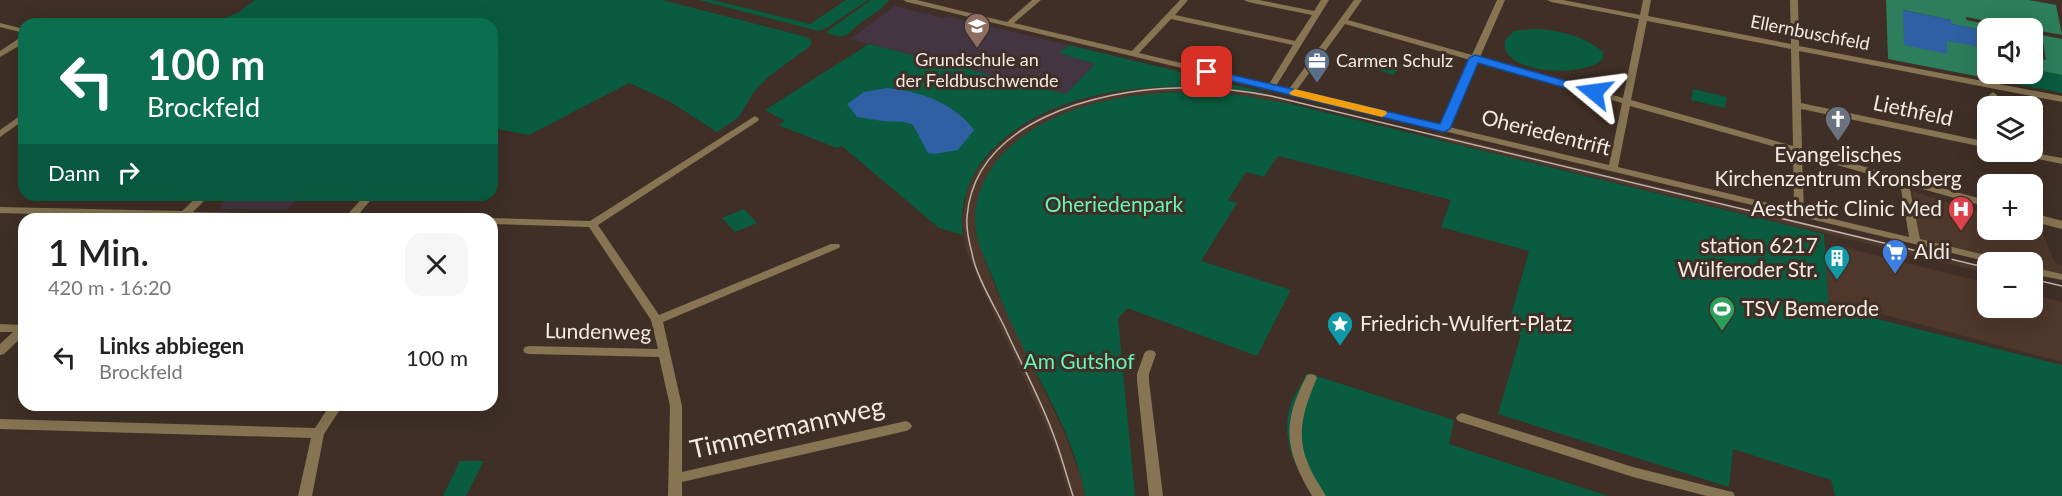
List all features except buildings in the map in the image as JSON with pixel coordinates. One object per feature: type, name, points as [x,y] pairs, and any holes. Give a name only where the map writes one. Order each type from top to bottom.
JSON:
[{"type":"street","name":"Oheriedentrift","points":[[907,0],[1977,256]]},
{"type":"street","points":[[1009,24],[1037,0]]},
{"type":"street","points":[[1134,54],[1184,0]]},
{"type":"street","points":[[1248,0],[1316,14]]},
{"type":"street","points":[[1271,87],[1325,0]]},
{"type":"street","points":[[1291,92],[1358,0]]},
{"type":"street","points":[[1444,129],[1501,0]]},
{"type":"street","name":"Ellernbuschfeld","points":[[1551,0],[2062,99]]},
{"type":"street","points":[[1612,169],[1647,0]]},
{"type":"street","points":[[1794,0],[1799,214]]},
{"type":"street","points":[[1169,16],[1298,44]]},
{"type":"street","points":[[1343,21],[1977,201]]},
{"type":"street","points":[[0,25],[18,30]]},
{"type":"street","points":[[0,55],[18,43]]},
{"type":"street","name":"Liethfeld","points":[[1796,105],[1977,143]]},
{"type":"street","points":[[498,221],[592,224],[755,119]]},
{"type":"street","points":[[0,134],[18,120]]},
{"type":"street","points":[[13,124],[18,124]]},
{"type":"street","points":[[2043,156],[2062,160]]},
{"type":"street","points":[[1905,181],[1915,242]]},
{"type":"street","points":[[186,213],[199,201]]},
{"type":"street","points":[[354,213],[365,201]]},
{"type":"street","points":[[0,210],[39,213]]},
{"type":"street","points":[[2043,220],[2062,225]]},
{"type":"street","points":[[592,224],[657,320],[676,406],[675,496]]},
{"type":"street","points":[[657,320],[835,246]]},
{"type":"street","points":[[2043,273],[2062,277]]},
{"type":"street","points":[[0,328],[18,329]]},
{"type":"street","points":[[0,351],[18,334]]},
{"type":"street","name":"Lundenweg","points":[[529,350],[665,353]]},
{"type":"street","points":[[1150,354],[1143,381],[1156,496]]},
{"type":"street","points":[[1311,378],[1297,410],[1293,441],[1301,468],[1319,496]]},
{"type":"street","points":[[305,496],[318,433],[333,411]]},
{"type":"street","points":[[1462,418],[1621,469],[1728,496]]},
{"type":"street","points":[[0,424],[318,433]]},
{"type":"street","name":"Timmermannweg","points":[[677,478],[906,426]]},
{"type":"shaded area","name":"Grundschule an der Feldbuschwende","points":[[895,6],[1069,45],[1060,53],[1095,64],[1066,94],[850,39]]},
{"type":"shaded area","points":[[1187,86],[1231,88],[1294,99],[1291,104],[1240,95],[1165,92],[1124,97],[1086,106],[1053,119],[1016,142],[993,166],[979,194],[975,220],[983,256],[998,293],[1066,436],[1081,477],[1085,496],[1068,496],[1061,465],[1046,426],[966,250],[962,221],[967,190],[975,172],[996,147],[1018,129],[1040,116],[1102,95],[1144,88]]},
{"type":"shaded area","points":[[1436,133],[1977,265],[1977,271],[1433,138]]},
{"type":"shaded area","points":[[1912,191],[1977,211],[1977,240],[2043,240],[2043,234],[2055,263],[2062,265],[2062,274],[2043,269],[2043,252],[1977,253],[1919,240]]},
{"type":"shaded area","points":[[226,201],[295,201],[287,210],[218,209]]},
{"type":"shaded area","points":[[1831,244],[1977,280],[1977,318],[2043,318],[2043,297],[2062,302],[2062,362],[1828,300],[1825,252],[1831,253]]},
{"type":"green space","points":[[255,0],[662,0],[807,37],[812,42],[809,47],[768,77],[753,93],[739,117],[717,132],[669,101],[629,83],[529,135],[498,129],[498,18],[225,18],[239,12]]},
{"type":"green space","points":[[699,0],[713,0],[810,24],[846,0],[868,0],[825,29],[818,31]]},
{"type":"green space","points":[[871,0],[889,0],[847,34],[839,36],[826,32]]},
{"type":"green space","points":[[1886,0],[2029,0],[2056,5],[2062,35],[2043,31],[2043,18],[1977,19],[1966,17],[1966,20],[1977,22],[1977,29],[1951,24],[1951,20],[1903,10],[1947,53],[1947,40],[1977,46],[1977,76],[1888,59]]},
{"type":"green space","points":[[1535,29],[1562,32],[1579,38],[1603,52],[1603,59],[1594,65],[1563,71],[1545,70],[1515,60],[1507,52],[1505,40],[1514,31]]},
{"type":"green space","points":[[2043,35],[2062,39],[2062,75],[2043,71],[2043,59],[2046,60]]},
{"type":"green space","points":[[869,44],[1066,94],[1095,64],[1059,53],[1069,45],[1272,94],[1236,89],[1156,87],[1077,100],[1041,115],[1009,135],[976,170],[963,206],[963,235],[939,228],[842,146],[837,148],[778,125],[785,121],[765,110]]},
{"type":"green space","points":[[1368,54],[1402,65],[1393,75],[1361,64]]},
{"type":"green space","points":[[2043,71],[2062,75],[2062,93],[2016,84],[2043,84]]},
{"type":"green space","points":[[1693,89],[1727,97],[1725,108],[1691,100]]},
{"type":"green space","points":[[1186,92],[1240,95],[1291,104],[1824,234],[1829,307],[2062,365],[2062,496],[1835,496],[1831,480],[1733,449],[1729,487],[1498,414],[1521,335],[1507,330],[1529,251],[1441,227],[1451,200],[1278,156],[1264,177],[1246,172],[1228,200],[1237,203],[1201,261],[1291,290],[1257,356],[1127,308],[1118,319],[1135,496],[1085,496],[1070,443],[1008,316],[980,246],[975,218],[976,206],[983,184],[994,165],[1009,147],[1036,127],[1098,102],[1142,95]]},
{"type":"green space","points":[[744,209],[757,223],[735,232],[722,218]]},
{"type":"green space","points":[[1307,373],[1454,420],[1449,444],[1608,496],[1313,496],[1296,465],[1287,431],[1291,403]]},
{"type":"green space","points":[[460,461],[484,461],[466,496],[443,496]]},
{"type":"water","points":[[1903,10],[1951,20],[1952,24],[1977,29],[1977,46],[1947,41],[1947,54],[1904,45]]},
{"type":"water","points":[[887,88],[924,95],[935,100],[957,112],[974,130],[958,150],[928,153],[913,125],[905,122],[857,117],[847,104],[864,92]]},
{"type":"tram line","points":[[1073,496],[1058,446],[1044,411],[977,271],[969,240],[967,217],[975,184],[992,157],[1015,135],[1044,117],[1077,104],[1145,90],[1176,88],[1224,89],[1271,96],[1977,265]]},
{"type":"tram line","points":[[2043,282],[2062,286]]},
{"type":"slow traffic","points":[[1295,93],[1382,114]]},
{"type":"place","name":"Grundschule an der Feldbuschwende","points":[[977,49]]},
{"type":"place","name":"Carmen Schulz","points":[[1317,84]]},
{"type":"place","name":"Evangelisches Kirchenzentrum Kronsberg","points":[[1838,142]]},
{"type":"place","name":"Aesthetic Clinic Med","points":[[1961,232]]},
{"type":"place","name":"Aldi","points":[[1895,275]]},
{"type":"place","name":"station 6217 Wülferoder Str.","points":[[1837,281]]},
{"type":"place","name":"TSV Bemerode","points":[[1722,332]]},
{"type":"place","name":"Friedrich-Wulfert-Platz","points":[[1340,347]]},
{"type":"route","points":[[1207,72],[1444,129],[1475,58],[1594,92]]},
{"type":"park label","name":"Oheriedenpark","points":[[1114,205]]},
{"type":"park label","name":"Am Gutshof","points":[[1079,362]]}]
